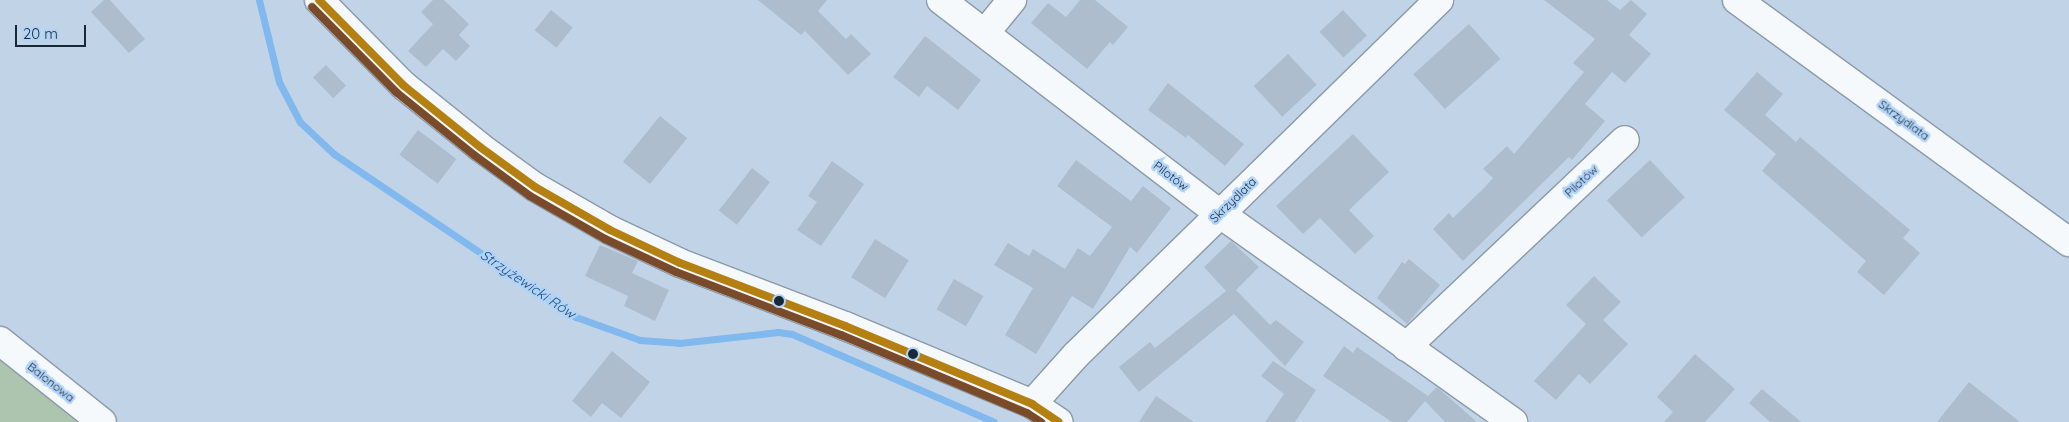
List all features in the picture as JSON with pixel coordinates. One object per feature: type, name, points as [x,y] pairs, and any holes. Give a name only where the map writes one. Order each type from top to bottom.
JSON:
[{"type":"street","points":[[319,0],[402,85],[535,187],[610,230],[680,263],[845,326],[1032,404],[1059,422]]},
{"type":"street","name":"Pilotów","points":[[941,0],[1220,213],[1513,422]]},
{"type":"street","points":[[985,33],[1012,0]]},
{"type":"street","name":"Skrzydlata","points":[[1032,404],[1076,355],[1439,0]]},
{"type":"street","name":"Skrzydlata","points":[[1737,0],[2069,242]]},
{"type":"street","name":"Pilotów","points":[[1406,347],[1625,140]]},
{"type":"street","name":"Balonowa","points":[[0,341],[102,422]]},
{"type":"green space","points":[[0,341],[102,422],[0,422]]},
{"type":"building","points":[[104,0],[110,0],[145,39],[129,53],[91,12]]},
{"type":"building","points":[[433,0],[444,0],[469,24],[459,35],[470,46],[456,61],[443,49],[426,67],[408,51],[433,24],[421,12]]},
{"type":"building","points":[[758,0],[827,0],[818,11],[846,39],[851,34],[871,54],[848,75],[805,31],[801,35]]},
{"type":"building","points":[[1080,0],[1095,0],[1128,27],[1113,45],[1110,42],[1087,69],[1031,23],[1048,3],[1066,17]]},
{"type":"building","points":[[1544,0],[1607,0],[1620,10],[1631,0],[1647,14],[1629,35],[1651,54],[1625,83],[1612,72],[1585,104],[1605,121],[1572,160],[1569,157],[1463,261],[1433,229],[1449,213],[1453,218],[1485,187],[1493,178],[1483,169],[1507,146],[1514,154],[1584,72],[1573,63],[1595,39]]},
{"type":"building","points":[[551,10],[573,28],[556,48],[535,30]]},
{"type":"building","points":[[1343,10],[1367,36],[1343,57],[1320,32]]},
{"type":"building","points":[[1469,24],[1500,59],[1445,109],[1413,74]]},
{"type":"building","points":[[925,36],[981,80],[958,110],[927,86],[919,97],[893,77]]},
{"type":"building","points":[[1288,54],[1317,85],[1282,117],[1254,86]]},
{"type":"building","points":[[326,65],[346,86],[333,98],[313,78]]},
{"type":"building","points":[[1757,72],[1783,94],[1765,115],[1796,142],[1800,137],[1910,230],[1903,238],[1920,253],[1884,295],[1857,272],[1866,261],[1762,171],[1776,154],[1724,110]]},
{"type":"building","points":[[1168,83],[1244,144],[1225,166],[1188,135],[1186,138],[1148,110]]},
{"type":"building","points":[[660,116],[687,138],[650,184],[623,162]]},
{"type":"building","points":[[418,130],[456,159],[438,184],[399,155]]},
{"type":"building","points":[[1353,134],[1389,172],[1349,210],[1374,236],[1355,254],[1320,218],[1303,234],[1276,206]]},
{"type":"building","points":[[1076,160],[1131,201],[1143,186],[1171,208],[1137,253],[1130,247],[1093,309],[1072,296],[1036,354],[1005,335],[1033,288],[994,265],[1008,243],[1029,256],[1033,249],[1065,269],[1078,248],[1090,256],[1112,227],[1057,186]]},
{"type":"building","points":[[1650,160],[1685,197],[1642,238],[1607,200]]},
{"type":"building","points":[[832,161],[864,184],[821,246],[797,230],[817,202],[808,196]]},
{"type":"building","points":[[752,168],[770,182],[737,225],[719,211]]},
{"type":"building","points":[[875,239],[909,260],[885,298],[851,277]]},
{"type":"building","points":[[1231,241],[1259,267],[1236,290],[1270,325],[1276,320],[1304,342],[1285,366],[1234,314],[1139,392],[1119,367],[1150,342],[1155,348],[1226,291],[1204,267]]},
{"type":"building","points":[[600,245],[638,261],[632,273],[669,290],[655,321],[624,306],[628,296],[585,276]]},
{"type":"building","points":[[1409,259],[1440,285],[1407,324],[1377,298],[1402,262],[1405,264]]},
{"type":"building","points":[[1594,276],[1621,302],[1603,320],[1628,344],[1590,384],[1579,374],[1556,400],[1534,381],[1586,324],[1566,305]]},
{"type":"building","points":[[954,279],[983,296],[966,326],[936,309]]},
{"type":"building","points":[[1344,346],[1353,353],[1357,347],[1428,396],[1437,387],[1477,422],[1445,422],[1425,401],[1407,422],[1392,422],[1323,376]]},
{"type":"building","points":[[612,351],[650,382],[621,418],[602,403],[591,417],[572,401]]},
{"type":"building","points":[[1695,354],[1735,389],[1705,422],[1664,422],[1673,412],[1657,397]]},
{"type":"building","points":[[1273,361],[1316,390],[1295,422],[1265,422],[1284,394],[1261,376]]},
{"type":"building","points":[[1969,382],[2020,422],[1937,422]]},
{"type":"building","points":[[1762,389],[1801,422],[1770,422],[1749,403]]},
{"type":"building","points":[[1156,396],[1194,422],[1139,422]]},
{"type":"waterway","name":"Strzyżewicki Rów","points":[[259,0],[279,82],[300,122],[334,154],[576,317],[640,340],[679,343],[778,332],[792,334],[994,422]]},
{"type":"transit line","points":[[319,0],[403,85],[480,147],[535,187],[610,230],[680,263],[845,326],[1032,404],[1059,422]]},
{"type":"transit line","points":[[312,7],[396,92],[474,155],[530,196],[605,239],[676,272],[841,335],[1027,413],[1041,422]]}]
